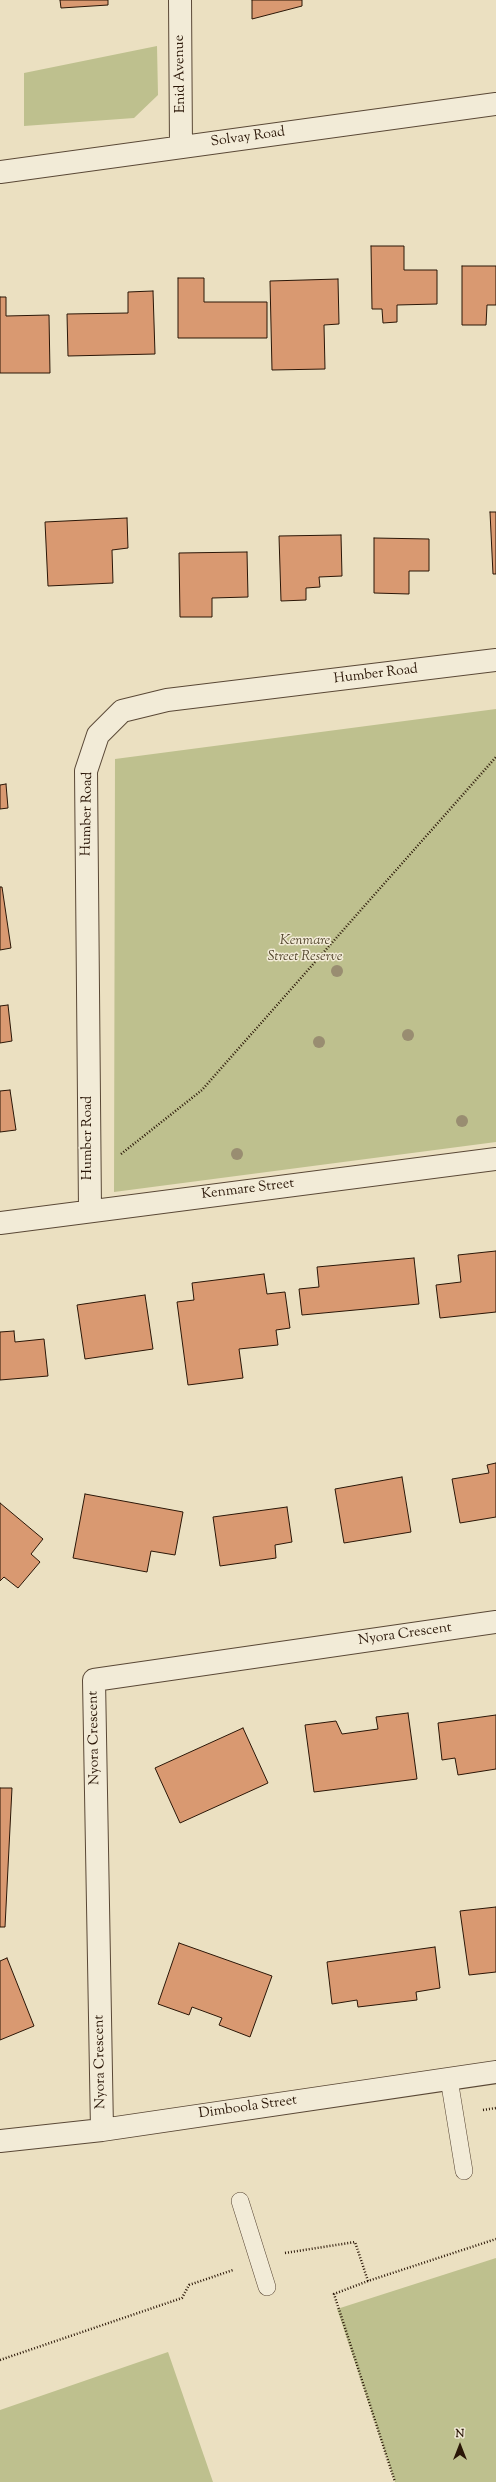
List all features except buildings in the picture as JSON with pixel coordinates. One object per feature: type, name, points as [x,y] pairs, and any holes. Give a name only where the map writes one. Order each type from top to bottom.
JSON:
[{"type":"street","name":"Enid Avenue","points":[[180,0],[182,147]]},
{"type":"street","name":"Solvay Road","points":[[0,172],[496,104]]},
{"type":"street","name":"Humber Road","points":[[90,1210],[86,771],[98,735],[122,711],[167,700],[496,660]]},
{"type":"street","name":"Kenmare Street","points":[[0,1223],[90,1210],[496,1159]]},
{"type":"street","name":"Nyora Crescent","points":[[102,2130],[94,1680],[496,1622]]},
{"type":"street","name":"Dimboola Street","points":[[0,2141],[102,2130],[496,2072]]},
{"type":"lane","points":[[449,2079],[464,2171]]},
{"type":"lane","points":[[240,2201],[267,2287]]},
{"type":"path","points":[[89,1176],[202,1090],[496,757]]},
{"type":"path","points":[[476,2111],[496,2108]]},
{"type":"path","points":[[395,2482],[334,2294],[368,2281],[496,2239]]},
{"type":"path","points":[[282,2254],[355,2242],[368,2281]]},
{"type":"path","points":[[0,2360],[182,2298],[189,2285],[238,2269]]},
{"type":"green space","points":[[157,46],[158,95],[134,118],[24,126],[24,73]]},
{"type":"green space","name":"Kenmare Street Reserve","points":[[496,709],[496,1142],[114,1192],[115,759]]},
{"type":"green space","points":[[496,2258],[496,2482],[395,2482],[337,2309]]},
{"type":"green space","points":[[168,2352],[213,2482],[0,2482],[0,2410]]}]
